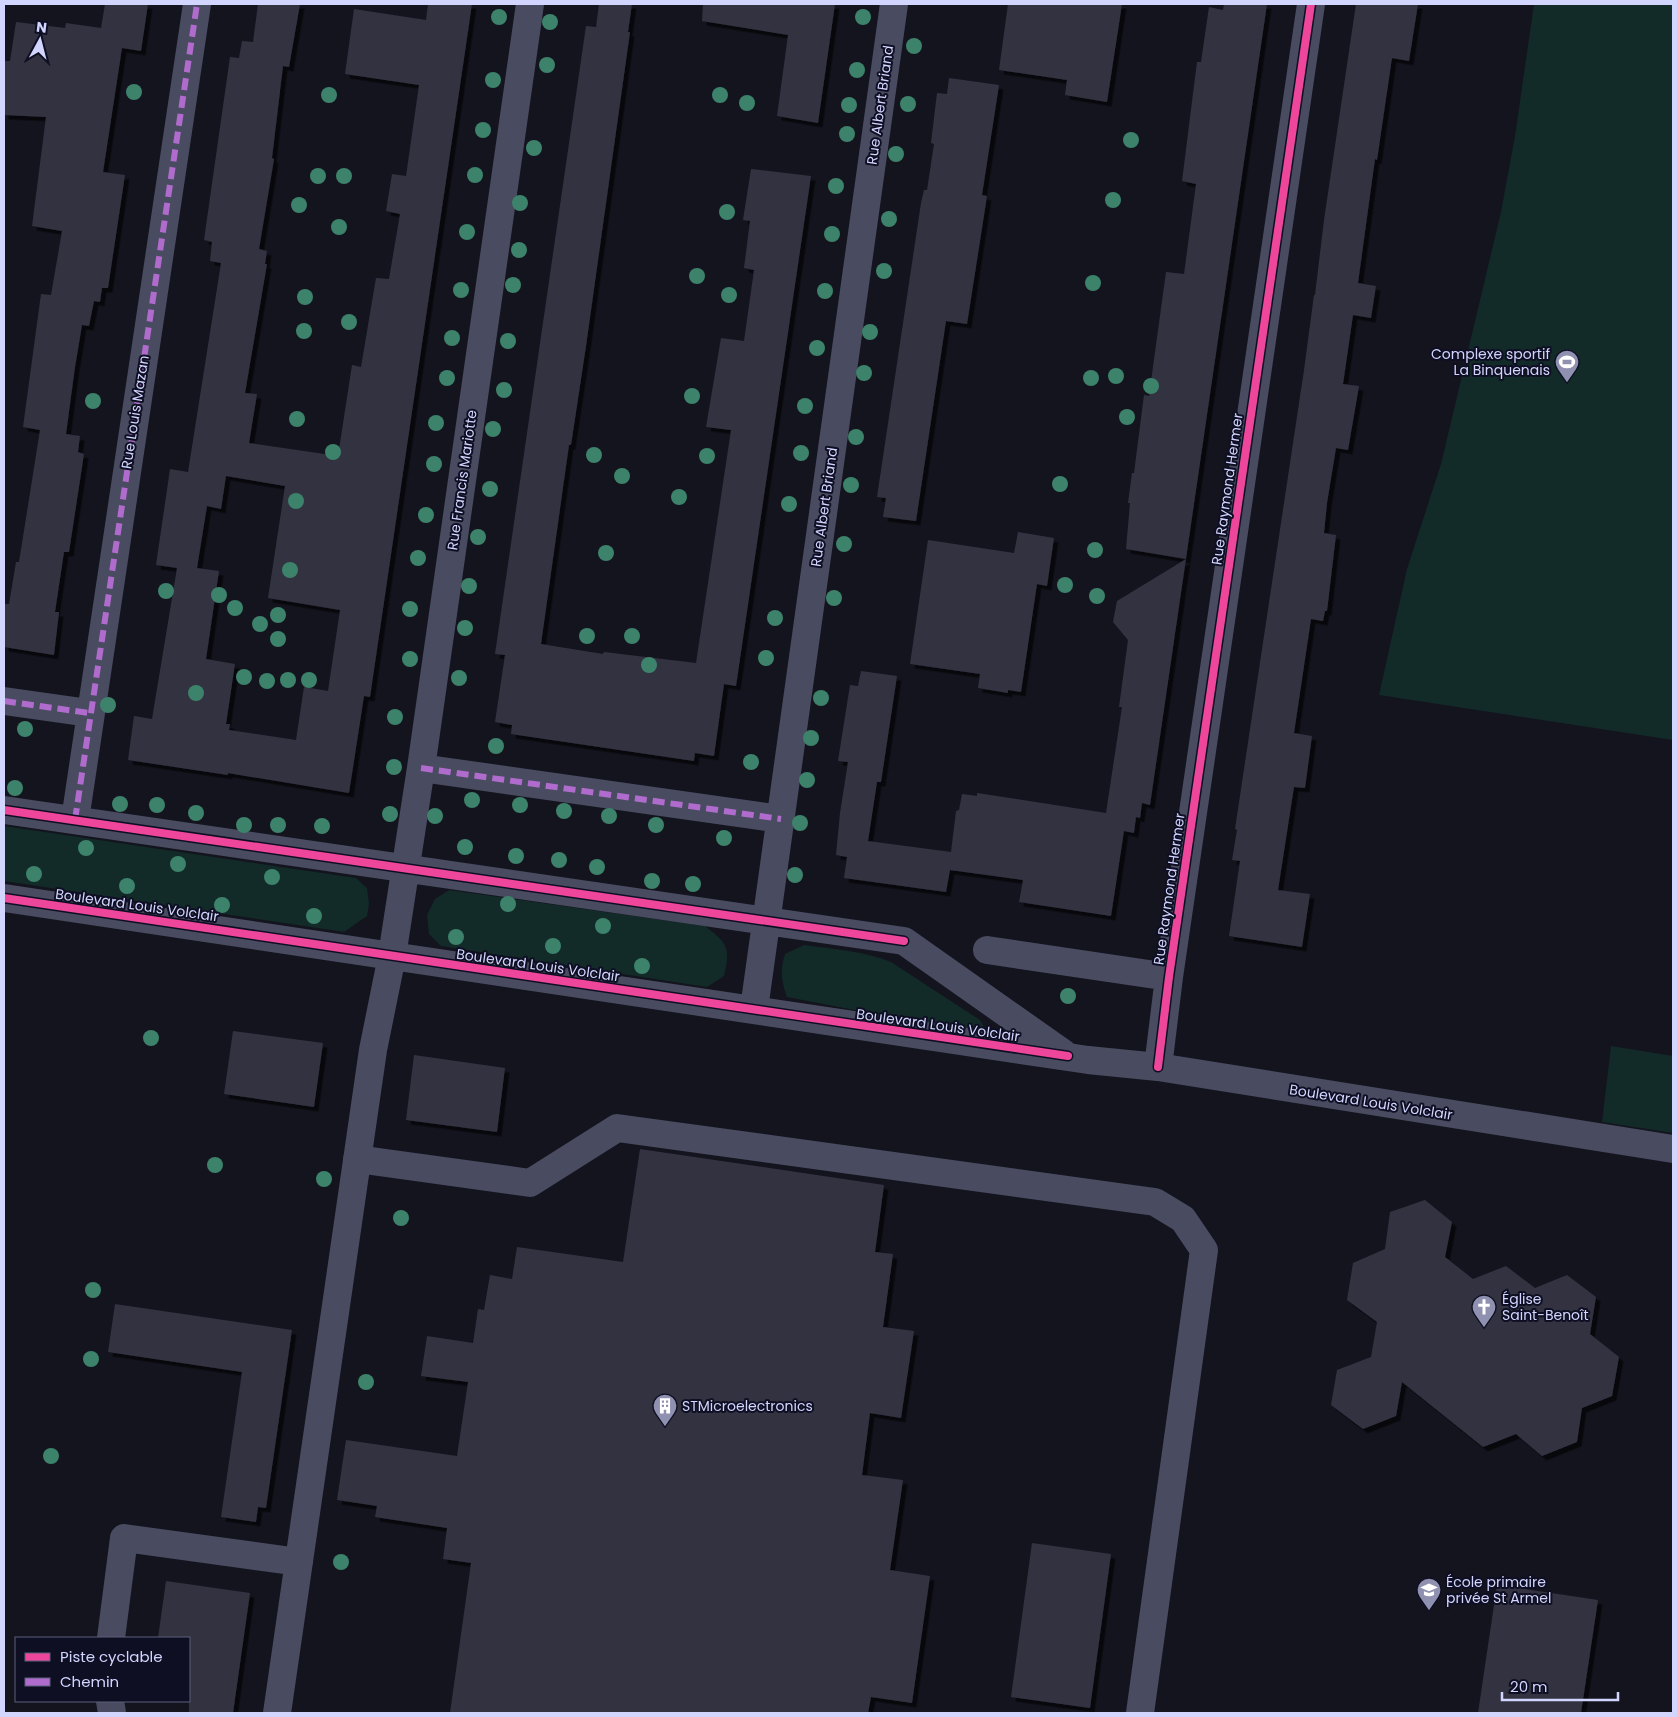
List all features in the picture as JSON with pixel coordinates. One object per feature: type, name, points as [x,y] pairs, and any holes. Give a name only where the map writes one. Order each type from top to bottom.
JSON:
[{"type":"street","name":"Rue Louis Mazan","points":[[75,820],[89,714],[197,4]]},
{"type":"street","name":"Rue Francis Mariotte","points":[[277,1713],[373,1050],[392,956],[421,768],[530,4]]},
{"type":"street","name":"Rue Albert Briand","points":[[754,1010],[894,4]]},
{"type":"street","name":"Rue Raymond Hermer","points":[[1158,1067],[1168,977],[1310,4]]},
{"type":"street","points":[[4,701],[89,714]]},
{"type":"street","points":[[421,768],[781,819]]},
{"type":"street","name":"Boulevard Louis Volclair","points":[[4,810],[904,942],[1068,1056]]},
{"type":"street","name":"Boulevard Louis Volclair","points":[[4,898],[1088,1060],[1158,1067],[1673,1149]]},
{"type":"street","points":[[987,950],[1168,977]]},
{"type":"street","points":[[357,1159],[530,1183],[617,1128],[1155,1202],[1183,1219],[1204,1250],[1140,1713]]},
{"type":"street","points":[[111,1637],[124,1538],[299,1562]]},
{"type":"green space","name":"Complexe sportif La Binquenais","points":[[1534,4],[1673,4],[1673,740],[1379,695],[1407,569],[1441,464],[1501,212],[1515,136]]},
{"type":"green space","points":[[4,826],[356,878],[367,888],[369,904],[367,916],[344,932],[4,881]]},
{"type":"green space","points":[[449,890],[705,926],[725,946],[727,958],[724,976],[707,987],[441,946],[429,934],[427,915],[435,899]]},
{"type":"green space","points":[[804,945],[859,953],[891,962],[980,1020],[989,1036],[787,997],[782,976],[785,954]]},
{"type":"green space","points":[[1611,1046],[1673,1056],[1673,1133],[1602,1122]]},
{"type":"building","points":[[105,4],[148,4],[141,51],[122,48],[103,172],[125,175],[108,288],[102,288],[100,302],[94,301],[89,326],[82,325],[75,367],[66,434],[80,436],[78,452],[84,454],[69,552],[64,552],[55,612],[59,612],[54,655],[4,647],[4,604],[9,604],[16,562],[19,562],[40,430],[23,427],[41,294],[51,295],[62,231],[32,226],[46,117],[4,115],[4,61],[10,61],[16,22],[65,28],[66,23],[101,28]]},
{"type":"building","points":[[258,4],[300,4],[289,67],[283,66],[272,158],[274,159],[259,249],[267,251],[265,264],[267,264],[245,393],[257,394],[249,443],[338,456],[352,365],[361,367],[376,278],[389,279],[400,214],[386,211],[392,174],[406,176],[419,85],[345,74],[354,9],[426,20],[428,4],[472,4],[370,697],[364,696],[349,793],[228,773],[228,775],[128,760],[134,716],[152,719],[177,568],[156,565],[170,469],[188,472],[221,263],[210,261],[212,242],[204,240],[230,57],[239,58],[242,41],[253,42]],"holes":[[[226,476],[285,486],[268,598],[340,610],[328,691],[304,687],[296,740],[229,730],[230,724],[226,724],[235,664],[206,659],[219,571],[197,568],[207,506],[221,509]]]},
{"type":"building","points":[[599,4],[632,4],[628,32],[630,32],[586,346],[571,445],[569,445],[541,644],[603,654],[604,652],[696,663],[731,430],[706,427],[721,338],[744,341],[754,270],[744,268],[750,221],[743,220],[751,169],[811,176],[736,686],[724,684],[714,756],[695,753],[694,761],[511,734],[512,725],[495,722],[505,655],[495,654],[586,26],[596,27]]},
{"type":"building","points":[[703,4],[835,4],[818,123],[777,116],[788,35],[702,21]]},
{"type":"building","points":[[1008,4],[1122,4],[1107,102],[1065,95],[1067,80],[999,70]]},
{"type":"building","points":[[1224,4],[1267,4],[1186,559],[1126,549],[1130,503],[1128,503],[1132,473],[1134,473],[1144,395],[1149,396],[1166,272],[1184,274],[1196,184],[1182,181],[1197,62],[1201,62],[1209,7],[1223,10]]},
{"type":"building","points":[[1356,4],[1418,4],[1409,61],[1392,58],[1377,160],[1375,159],[1358,283],[1376,286],[1371,318],[1353,315],[1343,384],[1359,386],[1348,450],[1336,448],[1324,533],[1336,535],[1327,611],[1325,611],[1323,621],[1311,619],[1294,733],[1312,736],[1305,788],[1294,787],[1278,890],[1310,894],[1302,947],[1229,936],[1240,861],[1232,860]]},
{"type":"building","points":[[949,78],[999,85],[982,195],[987,196],[967,324],[946,321],[916,521],[883,517],[886,498],[877,497],[921,203],[924,190],[927,190],[934,144],[931,143],[937,93],[947,94]]},
{"type":"building","points":[[1018,532],[1054,538],[1047,586],[1037,584],[1021,692],[1008,690],[1008,693],[978,688],[980,674],[910,664],[928,540],[1014,553]]},
{"type":"building","points":[[1186,559],[1150,805],[1142,803],[1140,818],[1136,817],[1134,833],[1124,831],[1111,916],[1019,902],[1023,880],[950,870],[946,892],[844,878],[847,857],[836,855],[848,762],[838,761],[850,685],[858,686],[861,671],[897,676],[881,782],[877,782],[868,841],[951,852],[956,811],[959,810],[962,794],[977,796],[977,793],[1106,813],[1122,707],[1119,707],[1128,640],[1113,622],[1117,601]]},
{"type":"building","points":[[233,1031],[323,1043],[314,1107],[224,1094]]},
{"type":"building","points":[[414,1055],[505,1068],[497,1132],[406,1120]]},
{"type":"building","name":"STMicroelectronics","points":[[640,1149],[884,1185],[875,1252],[893,1254],[883,1327],[914,1331],[901,1418],[870,1413],[862,1475],[903,1480],[890,1570],[930,1576],[912,1703],[871,1697],[868,1713],[450,1713],[471,1563],[443,1559],[447,1528],[375,1517],[377,1506],[337,1500],[346,1440],[457,1456],[468,1382],[421,1376],[427,1336],[473,1343],[478,1309],[484,1310],[490,1275],[512,1279],[517,1247],[623,1262]]},
{"type":"building","name":"Église Saint-Benoît","points":[[1425,1200],[1452,1222],[1445,1257],[1473,1279],[1506,1266],[1535,1288],[1567,1275],[1596,1297],[1590,1334],[1619,1357],[1612,1396],[1582,1408],[1577,1442],[1542,1456],[1516,1434],[1483,1447],[1402,1382],[1396,1416],[1363,1429],[1331,1405],[1337,1370],[1371,1357],[1377,1322],[1347,1300],[1353,1263],[1385,1249],[1390,1212]]},
{"type":"building","points":[[115,1304],[292,1330],[266,1508],[258,1507],[256,1522],[221,1517],[242,1372],[108,1352]]},
{"type":"building","points":[[1032,1543],[1111,1554],[1090,1708],[1011,1697]]},
{"type":"building","points":[[166,1581],[250,1593],[233,1713],[189,1713],[190,1637],[158,1637]]},
{"type":"building","points":[[1497,1585],[1598,1600],[1581,1713],[1478,1713]]},
{"type":"marked path","points":[[75,820],[197,4]]},
{"type":"marked path","points":[[4,701],[89,713]]},
{"type":"marked path","points":[[421,768],[781,819]]},
{"type":"cycle path","points":[[1158,1067],[1169,977],[1311,4]]},
{"type":"cycle path","points":[[4,810],[904,941]]},
{"type":"cycle path","points":[[4,898],[1068,1056]]},
{"type":"place","name":"Complexe sportif La Binquenais","points":[[1567,383]]},
{"type":"place","name":"Église Saint-Benoît","points":[[1484,1328]]},
{"type":"place","name":"STMicroelectronics","points":[[665,1427]]},
{"type":"place","name":"École primaire privée St Armel","points":[[1429,1611]]}]
